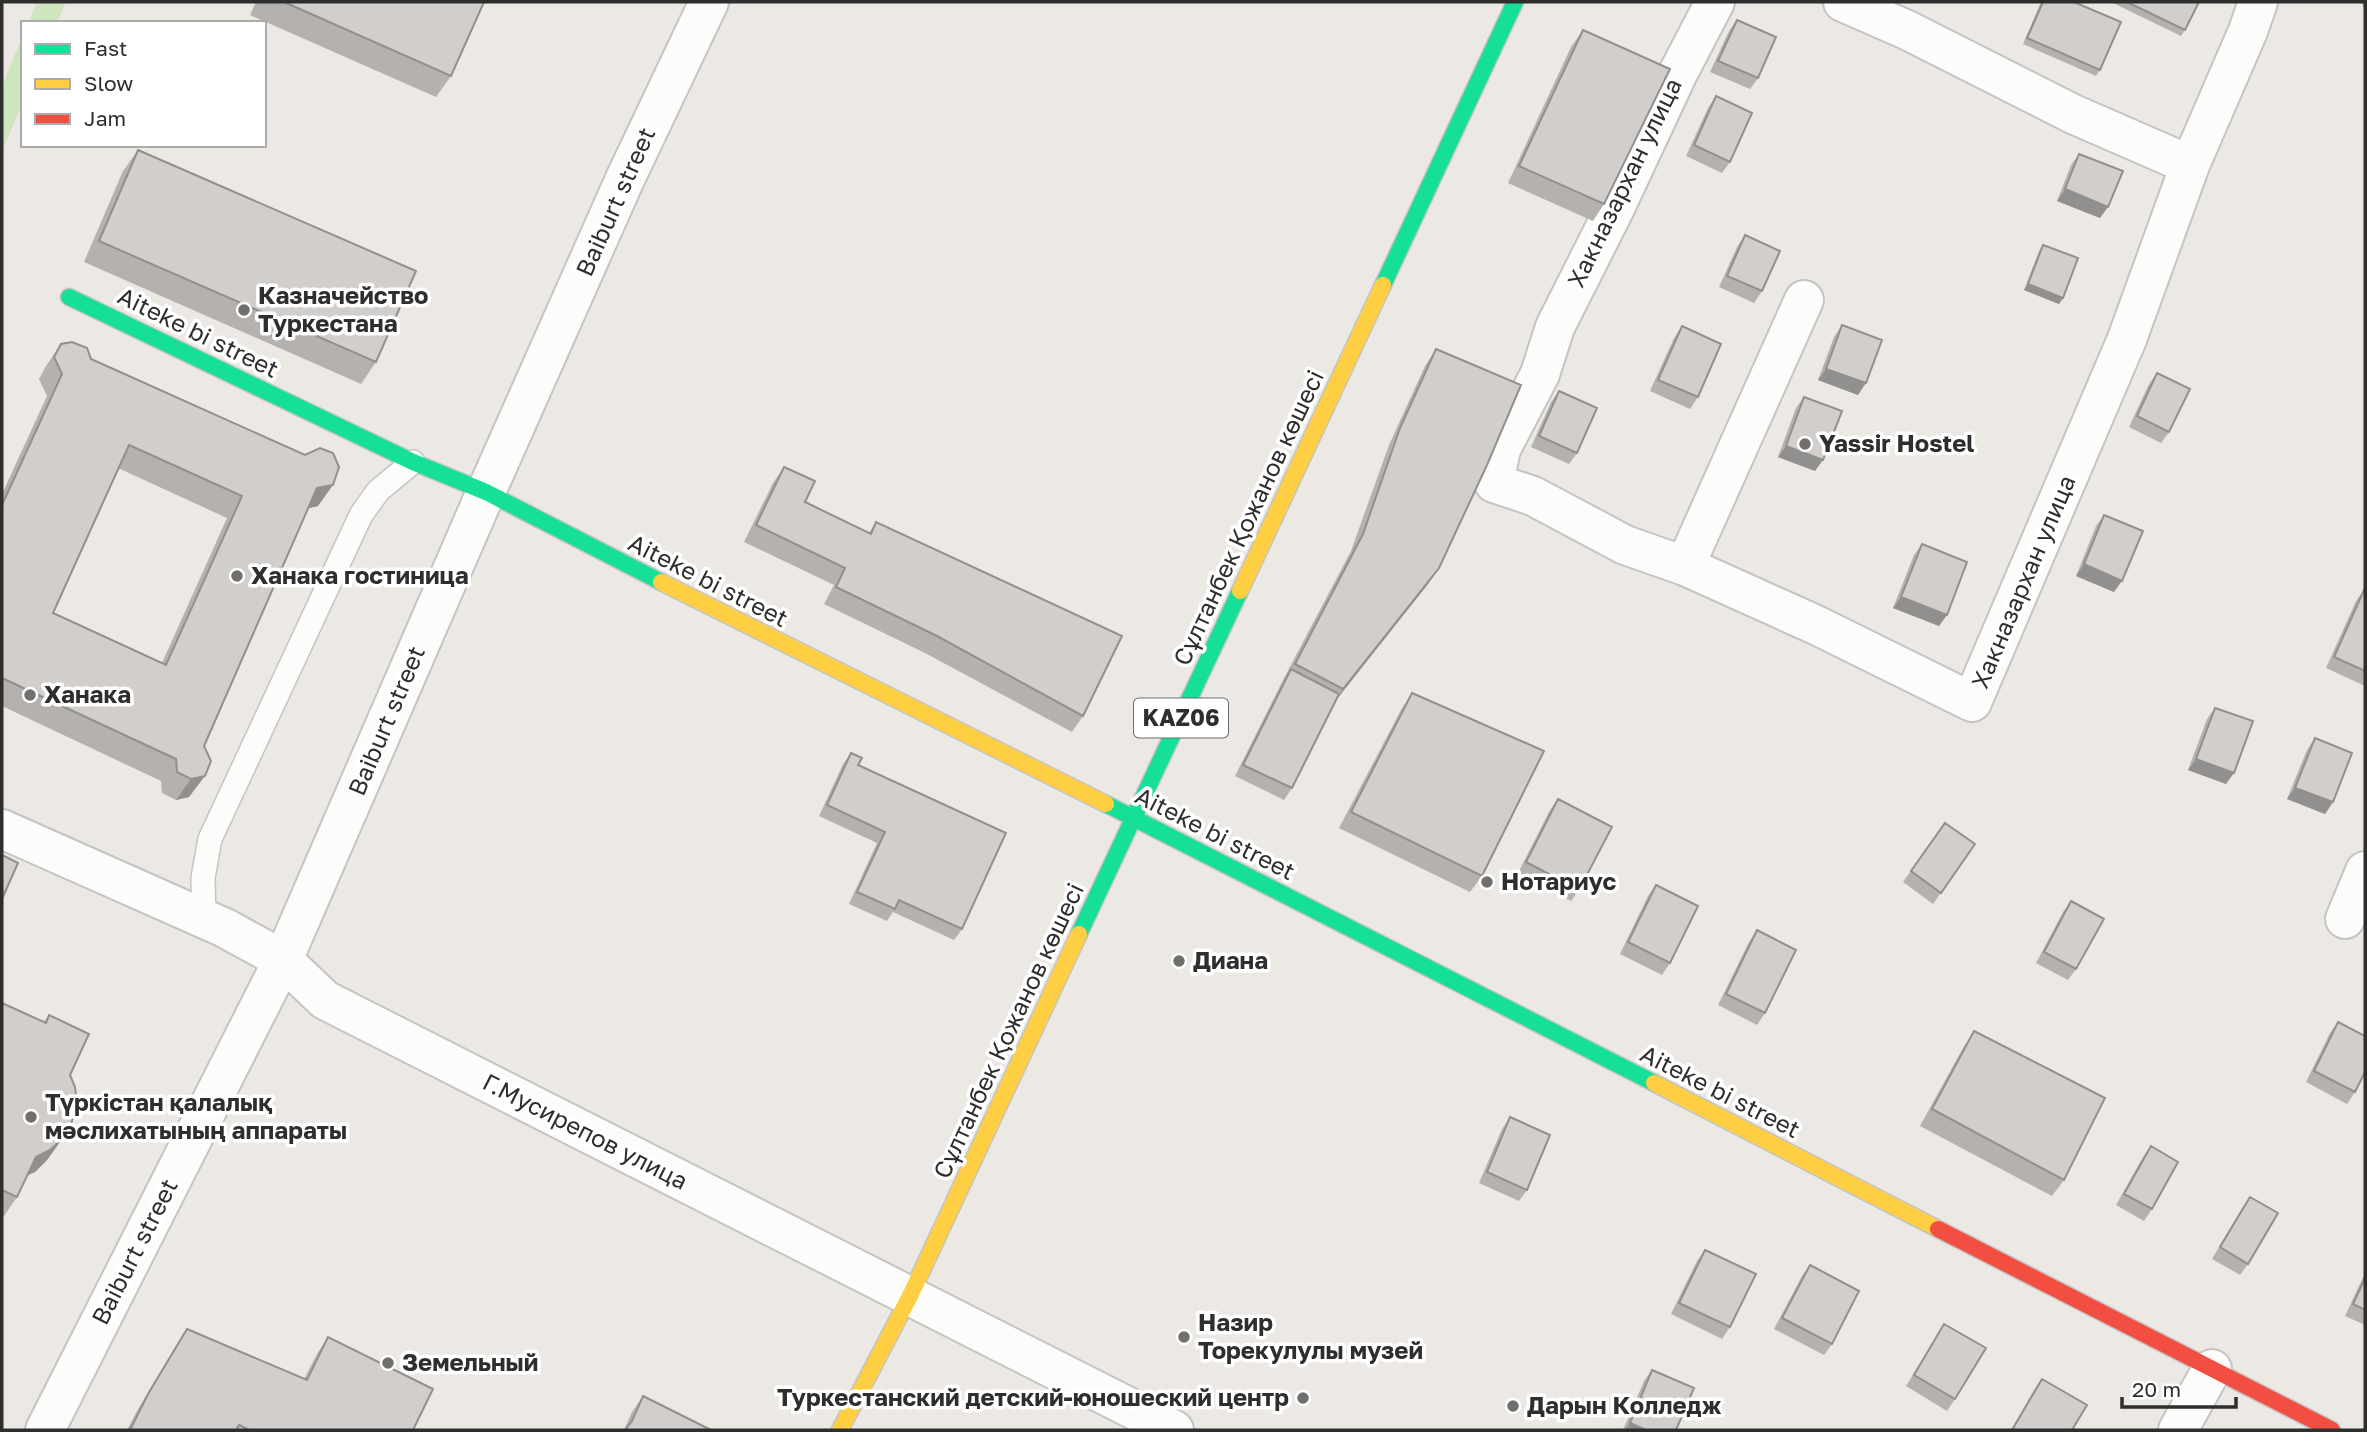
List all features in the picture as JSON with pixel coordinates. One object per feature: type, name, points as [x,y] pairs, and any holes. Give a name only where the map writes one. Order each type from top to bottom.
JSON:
[{"type":"street","name":"Baiburt street","points":[[45,1430],[283,960],[625,179],[709,2]]},
{"type":"street","name":"Сұлтанбек Қожанов көшесі","points":[[840,1430],[910,1296],[1515,2]]},
{"type":"street","name":"Хакназархан улица","points":[[1716,2],[1678,73],[1631,175],[1555,327],[1540,374],[1501,449],[1494,483],[1534,496],[1625,545],[1685,566],[1816,625],[1972,702],[2127,339],[2190,165],[2258,2]]},
{"type":"street","points":[[1843,2],[1907,30],[2073,114],[2190,165]]},
{"type":"street","name":"Aiteke bi street","points":[[69,297],[413,462],[486,492],[1134,818],[2332,1430]]},
{"type":"street","points":[[1685,566],[1804,300]]},
{"type":"street","name":"Г.Мусирепов улица","points":[[2,829],[204,918],[283,960],[325,1000],[1174,1430]]},
{"type":"street","points":[[2345,919],[2365,871]]},
{"type":"street","points":[[2178,1430],[2212,1369]]},
{"type":"lane","points":[[204,918],[203,878],[210,839],[361,515],[378,491],[413,462]]},
{"type":"green space","points":[[37,2],[66,2],[58,21],[29,21]]},
{"type":"green space","points":[[21,40],[21,107],[2,151],[2,86]]},
{"type":"building","points":[[284,2],[484,2],[451,76]]},
{"type":"building","points":[[2043,2],[2074,2],[2121,22],[2100,70],[2027,38]]},
{"type":"building","points":[[2127,2],[2199,2],[2185,30]]},
{"type":"building","points":[[1737,20],[1776,37],[1758,78],[1718,61]]},
{"type":"building","points":[[1583,30],[1670,69],[1604,204],[1519,166]]},
{"type":"building","points":[[1716,96],[1752,113],[1730,162],[1694,145]]},
{"type":"building","points":[[138,150],[416,271],[376,362],[99,241]]},
{"type":"building","points":[[2079,154],[2123,171],[2108,207],[2065,189]]},
{"type":"building","points":[[1745,235],[1780,251],[1762,291],[1727,276]]},
{"type":"building","points":[[2043,245],[2078,258],[2063,298],[2028,284]]},
{"type":"building","points":[[1842,325],[1882,340],[1866,383],[1826,369]]},
{"type":"building","points":[[1682,326],[1721,344],[1698,397],[1658,380]]},
{"type":"building","name":"Ханака гостиница","points":[[72,342],[87,348],[91,359],[305,455],[320,448],[333,453],[339,467],[333,485],[317,488],[204,746],[211,761],[205,776],[191,779],[177,772],[176,759],[2,678],[2,505],[62,374],[54,357],[61,344]],"holes":[[[129,445],[242,496],[166,665],[53,613]]]},
{"type":"building","points":[[1436,349],[1521,385],[1439,568],[1343,689],[1295,664],[1363,534],[1400,428]]},
{"type":"building","points":[[2157,373],[2190,389],[2169,432],[2137,416]]},
{"type":"building","points":[[1559,391],[1597,408],[1577,453],[1539,436]]},
{"type":"building","points":[[1804,397],[1842,411],[1823,460],[1786,446]]},
{"type":"building","points":[[784,467],[815,481],[805,502],[871,534],[876,522],[1122,636],[1083,716],[937,636],[836,587],[845,568],[756,525]]},
{"type":"building","points":[[2104,515],[2143,531],[2122,581],[2084,564]]},
{"type":"building","points":[[1922,544],[1967,562],[1947,615],[1901,597]]},
{"type":"building","points":[[2365,591],[2365,671],[2334,657]]},
{"type":"building","points":[[1291,669],[1339,694],[1292,788],[1243,765]]},
{"type":"building","points":[[1412,693],[1544,751],[1482,876],[1351,812]]},
{"type":"building","points":[[2215,708],[2253,721],[2234,773],[2196,759]]},
{"type":"building","points":[[2315,738],[2352,753],[2333,802],[2295,788]]},
{"type":"building","points":[[851,753],[862,758],[858,765],[1006,833],[962,929],[899,900],[895,909],[857,892],[885,832],[827,805]]},
{"type":"building","points":[[1558,799],[1612,827],[1579,890],[1526,862]]},
{"type":"building","points":[[1945,823],[1975,844],[1941,893],[1911,871]]},
{"type":"building","points":[[2,855],[18,863],[2,899]]},
{"type":"building","points":[[1656,885],[1698,906],[1670,963],[1628,942]]},
{"type":"building","points":[[2071,901],[2104,919],[2076,969],[2044,952]]},
{"type":"building","points":[[1757,930],[1796,950],[1765,1013],[1726,994]]},
{"type":"building","name":"Түркістан қалалық мәслихатының аппараты","points":[[2,1003],[46,1023],[49,1015],[89,1034],[70,1075],[77,1104],[72,1121],[62,1139],[50,1150],[36,1157],[17,1197],[2,1190]]},
{"type":"building","points":[[2338,1022],[2365,1036],[2365,1072],[2355,1092],[2314,1071]]},
{"type":"building","points":[[1974,1031],[2105,1098],[2064,1180],[1932,1109]]},
{"type":"building","points":[[1510,1117],[1550,1135],[1527,1190],[1487,1172]]},
{"type":"building","points":[[2151,1146],[2178,1162],[2152,1209],[2124,1194]]},
{"type":"building","points":[[2250,1197],[2278,1213],[2248,1264],[2220,1247]]},
{"type":"building","points":[[1705,1250],[1756,1274],[1730,1327],[1679,1303]]},
{"type":"building","points":[[1810,1265],[1859,1291],[1832,1344],[1782,1318]]},
{"type":"building","points":[[2365,1278],[2365,1310],[2353,1304]]},
{"type":"building","points":[[1944,1324],[1986,1348],[1955,1399],[1914,1375]]},
{"type":"building","points":[[187,1329],[307,1380],[328,1337],[433,1389],[413,1430],[249,1430],[239,1425],[236,1430],[130,1430]]},
{"type":"building","points":[[1652,1370],[1694,1388],[1676,1430],[1646,1430],[1630,1423]]},
{"type":"building","points":[[2042,1379],[2087,1405],[2072,1430],[2012,1430]]},
{"type":"building","points":[[643,1396],[711,1430],[625,1430]]},
{"type":"traffic: fast","points":[[1383,285],[1515,2]]},
{"type":"traffic: fast","points":[[69,297],[413,462],[486,492],[661,582]]},
{"type":"traffic: fast","points":[[1079,934],[1240,591]]},
{"type":"traffic: fast","points":[[1106,804],[1654,1083]]},
{"type":"traffic: slow","points":[[1240,591],[1383,285]]},
{"type":"traffic: slow","points":[[661,582],[1106,804]]},
{"type":"traffic: slow","points":[[840,1430],[910,1296],[1079,934]]},
{"type":"traffic: slow","points":[[1654,1083],[1938,1229]]},
{"type":"traffic: jam","points":[[1938,1229],[2332,1430]]},
{"type":"place","name":"Казначейство Туркестана","points":[[244,310]]},
{"type":"place","name":"Yassir Hostel","points":[[1805,444]]},
{"type":"place","name":"Ханака гостиница","points":[[237,576]]},
{"type":"place","name":"Ханака","points":[[30,695]]},
{"type":"place","name":"Нотариус","points":[[1487,882]]},
{"type":"place","name":"Диана","points":[[1179,961]]},
{"type":"place","name":"Түркістан қалалық мәслихатының аппараты","points":[[31,1117]]},
{"type":"place","name":"Назир Торекулулы музей","points":[[1184,1337]]},
{"type":"place","name":"Земельный","points":[[388,1363]]},
{"type":"place","name":"Туркестанский детский-юношеский центр","points":[[1303,1398]]},
{"type":"place","name":"Дарын Колледж","points":[[1513,1406]]}]
